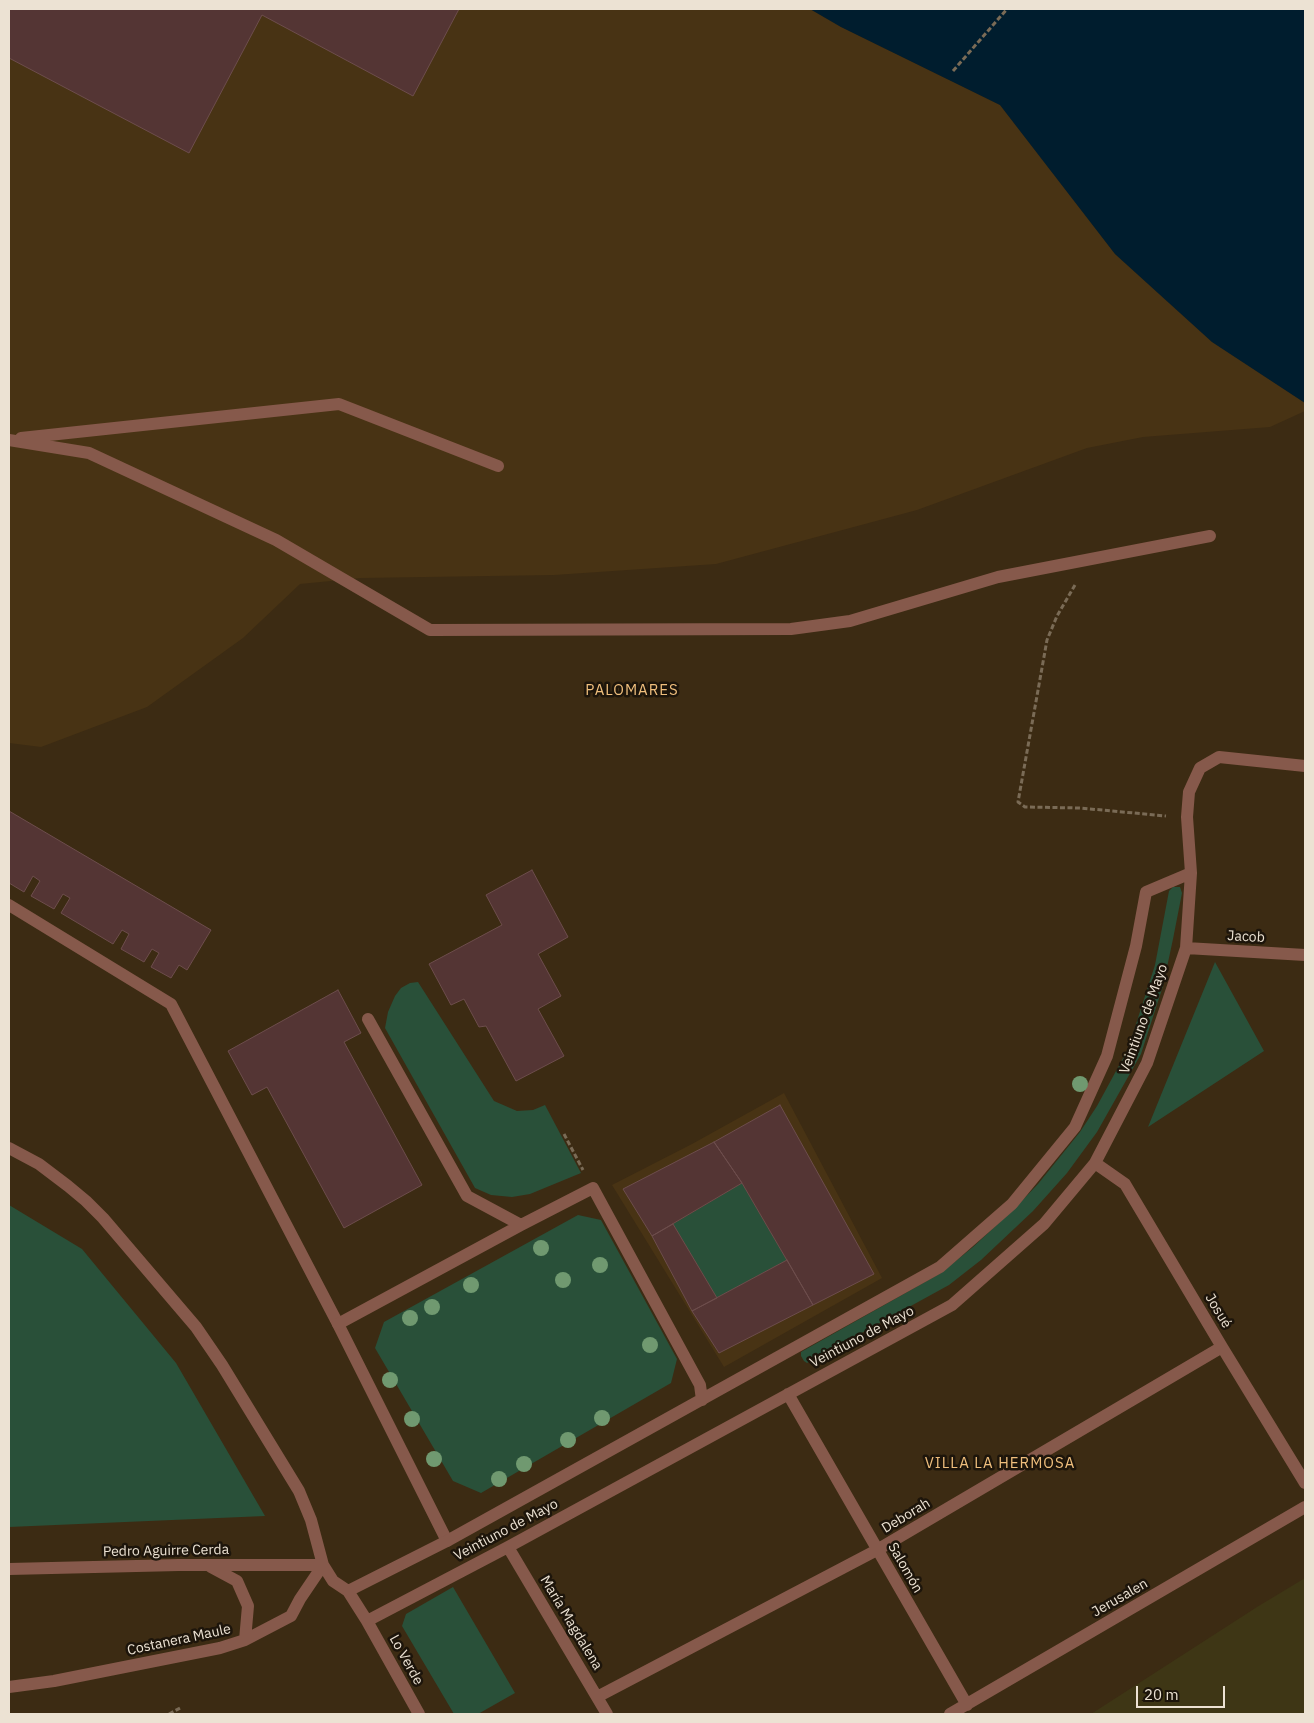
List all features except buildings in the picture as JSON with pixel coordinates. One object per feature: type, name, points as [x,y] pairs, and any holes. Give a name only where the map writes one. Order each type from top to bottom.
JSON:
[{"type":"street","points":[[9,440],[339,404],[498,466]]},
{"type":"street","points":[[9,440],[89,453],[276,540],[430,630],[791,629],[850,621],[998,577],[1210,536]]},
{"type":"street","name":"Veintiuno de Mayo","points":[[367,1621],[508,1547],[952,1306],[1044,1224],[1095,1163],[1147,1063],[1186,948],[1191,873],[1186,817],[1188,792],[1200,768],[1219,757],[1305,766]]},
{"type":"street","name":"Veintiuno de Mayo","points":[[348,1590],[446,1541],[940,1267],[1012,1204],[1075,1127],[1107,1056],[1136,946],[1146,892],[1191,873]]},
{"type":"street","points":[[9,905],[171,1004],[338,1324],[446,1541]]},
{"type":"street","name":"Jacob","points":[[1186,948],[1305,955]]},
{"type":"street","points":[[368,1019],[466,1196],[521,1225]]},
{"type":"street","points":[[9,1148],[39,1164],[86,1201],[103,1218],[196,1327],[222,1364],[298,1491],[311,1520],[323,1565],[334,1581],[348,1590],[367,1621]]},
{"type":"street","name":"Josué","points":[[1095,1163],[1125,1184],[1305,1483]]},
{"type":"street","points":[[338,1324],[592,1188],[700,1385],[702,1400]]},
{"type":"street","name":"Deborah","points":[[597,1697],[878,1550],[1222,1347]]},
{"type":"street","name":"Salomón","points":[[788,1394],[967,1705]]},
{"type":"street","name":"Jerusalen","points":[[950,1714],[1305,1507]]},
{"type":"street","name":"María Magdalena","points":[[508,1547],[607,1714]]},
{"type":"street","points":[[208,1565],[237,1581],[248,1606],[245,1640]]},
{"type":"street","name":"Pedro Aguirre Cerda","points":[[9,1569],[323,1565]]},
{"type":"street","name":"Costanera Maule","points":[[9,1687],[54,1681],[220,1648],[245,1640],[291,1616],[323,1565]]},
{"type":"street","name":"Lo Verde","points":[[367,1621],[420,1714]]},
{"type":"path","points":[[953,71],[1007,9]]},
{"type":"path","points":[[1090,559],[1057,616],[1047,640],[1018,802],[1025,807],[1080,808],[1117,813],[1186,817]]},
{"type":"path","points":[[564,1134],[592,1188]]},
{"type":"path","points":[[170,1714],[182,1707]]},
{"type":"shaded area","points":[[9,9],[810,9],[841,27],[1000,105],[1115,254],[1212,342],[1305,403],[1305,411],[1270,427],[1143,437],[1087,448],[917,510],[716,564],[554,575],[361,578],[300,584],[243,638],[147,707],[41,747],[9,743]]},
{"type":"shaded area","points":[[784,1093],[882,1278],[724,1367],[612,1185],[692,1144]]},
{"type":"green space","points":[[1173,887],[1180,887],[1182,893],[1163,986],[1141,1054],[1097,1132],[1067,1173],[1033,1211],[981,1260],[949,1285],[807,1363],[804,1361],[801,1352],[941,1273],[973,1247],[1038,1184],[1080,1132],[1097,1106],[1128,1049],[1155,965],[1169,891]]},
{"type":"green space","points":[[1215,962],[1264,1051],[1148,1127]]},
{"type":"green space","points":[[418,982],[494,1101],[517,1111],[533,1110],[545,1105],[581,1173],[530,1194],[512,1197],[491,1195],[475,1188],[385,1028],[388,1012],[395,996],[401,988],[410,983]]},
{"type":"green space","points":[[742,1183],[787,1260],[717,1298],[673,1224]]},
{"type":"green space","points":[[9,1205],[82,1249],[176,1363],[265,1516],[9,1527]]},
{"type":"green space","points":[[578,1215],[601,1220],[677,1359],[671,1383],[481,1493],[453,1481],[375,1348],[384,1322]]},
{"type":"green space","points":[[453,1587],[515,1693],[478,1714],[454,1714],[402,1626],[406,1614]]},
{"type":"sand","points":[[1305,1578],[1305,1714],[1091,1714],[1257,1607]]},
{"type":"water","points":[[810,9],[1305,9],[1305,403],[1212,342],[1115,254],[1000,105],[841,27]]},
{"type":"district","name":"PALOMARES","points":[[632,691]]},
{"type":"district","name":"VILLA LA HERMOSA","points":[[1000,1464]]}]
